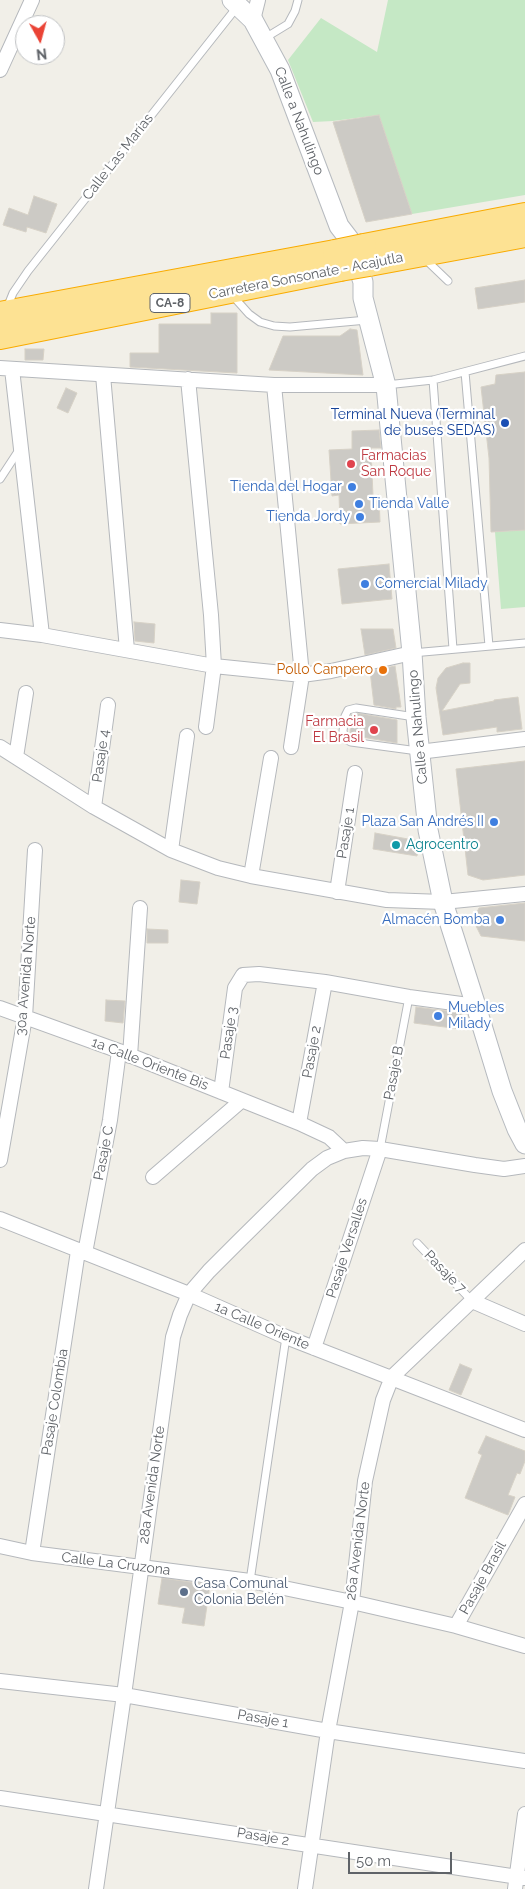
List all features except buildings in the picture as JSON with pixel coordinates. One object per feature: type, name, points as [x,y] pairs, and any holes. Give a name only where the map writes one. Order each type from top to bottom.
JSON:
[{"type":"highway","name":"Carretera Sonsonate - Acajutla","points":[[2,314],[366,255],[525,215]]},
{"type":"highway","name":"Carretera Sonsonate - Acajutla","points":[[366,255],[420,255],[525,235]]},
{"type":"highway","name":"Carretera Sonsonate - Acajutla","points":[[0,337],[229,290],[338,260]]},
{"type":"street","points":[[0,70],[32,0]]},
{"type":"street","points":[[253,20],[258,0]]},
{"type":"street","name":"Calle a Nahulingo","points":[[236,3],[253,20],[265,38],[280,70],[339,226],[340,242],[353,285],[363,298],[386,385],[412,654],[419,752],[428,830],[443,902],[502,1091],[525,1144]]},
{"type":"street","points":[[42,635],[20,448],[6,369],[274,384],[386,385]]},
{"type":"street","points":[[103,375],[127,650]]},
{"type":"street","points":[[188,379],[211,615],[214,666],[206,727]]},
{"type":"street","points":[[274,384],[302,675],[290,747]]},
{"type":"street","points":[[0,630],[42,635],[214,666],[302,675],[331,671],[412,654]]},
{"type":"street","points":[[16,757],[26,694]]},
{"type":"street","name":"Pasaje 4","points":[[94,807],[108,704]]},
{"type":"street","points":[[171,850],[187,736]]},
{"type":"street","points":[[419,752],[525,739]]},
{"type":"street","points":[[0,747],[94,807],[171,850],[218,868],[251,876],[387,900],[443,902],[525,894]]},
{"type":"street","points":[[251,876],[271,758]]},
{"type":"street","name":"Pasaje 1","points":[[337,892],[356,774]]},
{"type":"street","name":"30a Avenida Norte","points":[[0,1160],[25,1017],[35,850]]},
{"type":"street","name":"Pasaje C","points":[[81,1252],[125,1054],[140,908]]},
{"type":"street","name":"Pasaje 3","points":[[221,1092],[235,988],[243,975],[259,974],[325,982]]},
{"type":"street","points":[[325,982],[409,997],[476,1006]]},
{"type":"street","name":"Pasaje 2","points":[[299,1123],[325,982]]},
{"type":"street","name":"1a Calle Oriente Bis","points":[[0,1008],[125,1054],[299,1123],[329,1137],[344,1151]]},
{"type":"street","points":[[153,1177],[241,1101]]},
{"type":"street","name":"28a Avenida Norte","points":[[96,1889],[108,1814],[173,1338],[180,1315],[190,1294],[209,1271],[312,1169],[327,1158],[344,1151],[380,1148],[504,1169],[525,1166]]},
{"type":"street","name":"Pasaje Versalles","points":[[314,1348],[380,1148]]},
{"type":"street","name":"1a Calle Oriente","points":[[0,1218],[190,1294],[286,1338],[392,1377],[525,1430]]},
{"type":"street","name":"26a Avenida Norte","points":[[305,1889],[328,1731],[352,1602],[365,1481],[383,1400],[392,1377],[525,1250]]},
{"type":"street","name":"Pasaje Colombia","points":[[32,1553],[81,1252]]},
{"type":"street","points":[[472,1301],[525,1324]]},
{"type":"street","name":"Pasaje Brasil","points":[[456,1626],[525,1504]]},
{"type":"street","name":"Calle La Cruzona","points":[[0,1546],[32,1553],[250,1581],[456,1626],[525,1646]]},
{"type":"street","name":"Pasaje 1","points":[[0,1681],[124,1695],[328,1731],[525,1761]]},
{"type":"street","name":"Pasaje 2","points":[[0,1798],[311,1845],[519,1881]]},
{"type":"street","points":[[519,1881],[525,1814]]},
{"type":"lane","points":[[265,38],[288,24],[298,0]]},
{"type":"lane","name":"Calle Las Marías","points":[[2,314],[28,271],[236,3]]},
{"type":"lane","points":[[420,255],[448,282]]},
{"type":"lane","points":[[229,290],[249,314],[260,322],[274,326],[290,327],[369,320]]},
{"type":"lane","points":[[386,385],[433,380],[525,356]]},
{"type":"lane","points":[[465,372],[489,646]]},
{"type":"lane","points":[[433,380],[453,649]]},
{"type":"lane","points":[[0,479],[20,448]]},
{"type":"lane","points":[[412,654],[525,643]]},
{"type":"lane","points":[[416,717],[356,708],[348,710],[345,716],[343,731],[345,738],[351,742],[419,752]]},
{"type":"lane","name":"Pasaje B","points":[[380,1148],[409,997]]},
{"type":"lane","name":"Pasaje 7","points":[[417,1243],[472,1301]]},
{"type":"lane","points":[[250,1581],[286,1338]]},
{"type":"green space","points":[[388,0],[525,0],[525,195],[412,214],[379,115],[313,122],[288,60],[321,18],[377,52]]},
{"type":"green space","points":[[525,530],[525,607],[501,609],[495,532]]},
{"type":"place","name":"Terminal Nueva (Terminal de buses SEDAS)","points":[[505,423]]},
{"type":"place","name":"Farmacias San Roque","points":[[351,464]]},
{"type":"place","name":"Tienda del Hogar","points":[[352,487]]},
{"type":"place","name":"Tienda Valle","points":[[359,504]]},
{"type":"place","name":"Tienda Jordy","points":[[360,517]]},
{"type":"place","name":"Comercial Milady","points":[[365,584]]},
{"type":"place","name":"Pollo Campero","points":[[383,670]]},
{"type":"place","name":"Farmacia El Brasil","points":[[374,730]]},
{"type":"place","name":"Plaza San Andrés II","points":[[494,822]]},
{"type":"place","name":"Agrocentro","points":[[396,845]]},
{"type":"place","name":"Almacén Bomba","points":[[500,920]]},
{"type":"place","name":"Muebles Milady","points":[[438,1016]]},
{"type":"place","name":"Casa Comunal Colonia Belén","points":[[184,1592]]}]
